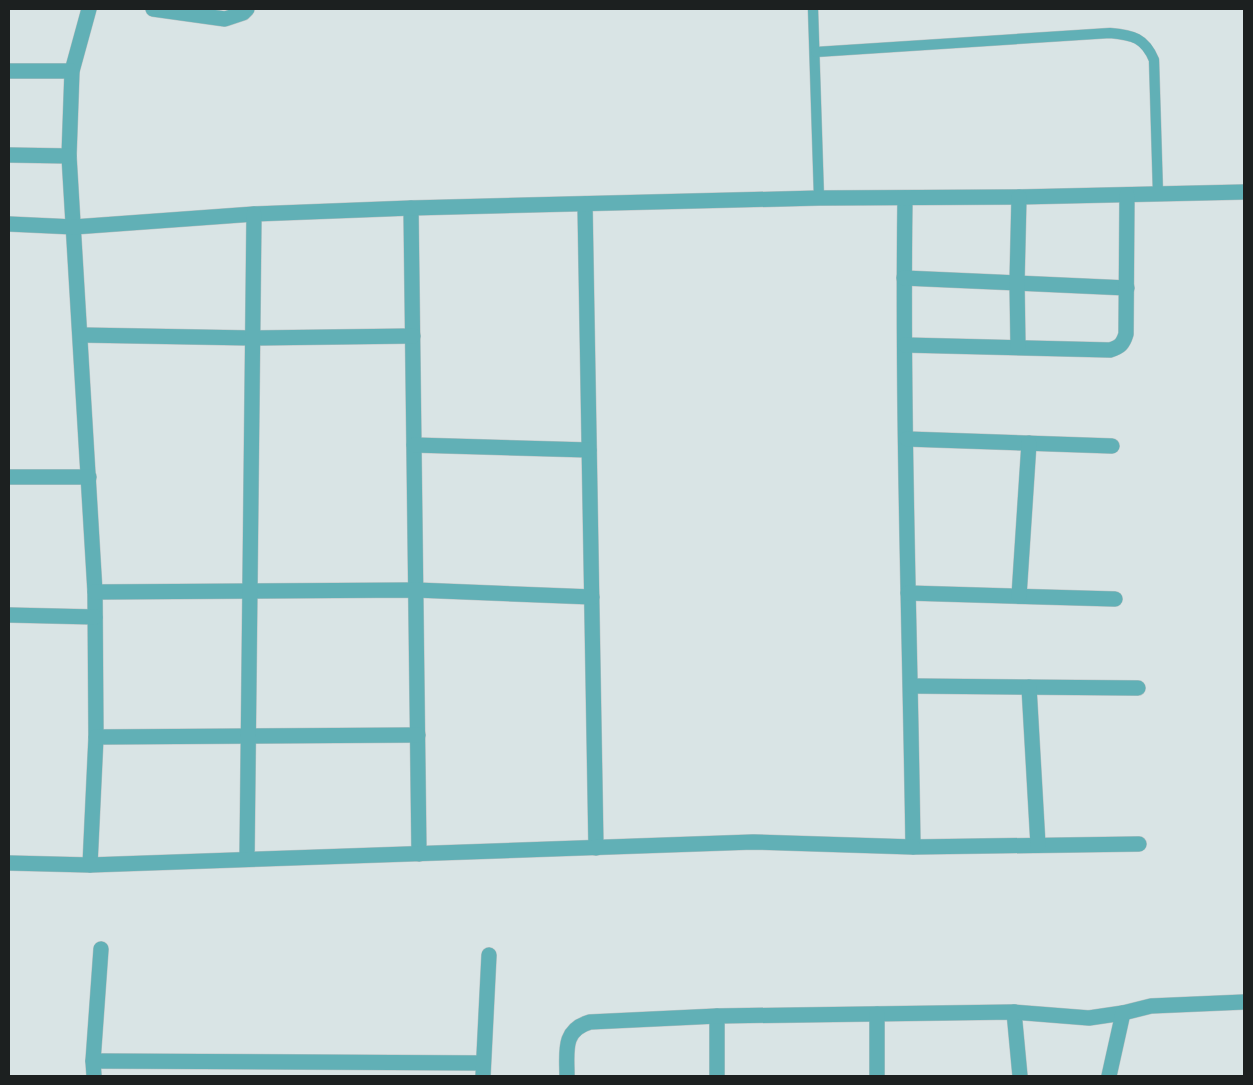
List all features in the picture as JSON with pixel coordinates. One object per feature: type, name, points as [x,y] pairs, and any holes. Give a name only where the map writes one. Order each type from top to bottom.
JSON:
[{"type":"street","points":[[89,9],[72,70],[69,156],[96,592],[96,737],[90,865]]},
{"type":"street","points":[[153,9],[225,18],[247,9]]},
{"type":"street","points":[[9,71],[72,70]]},
{"type":"street","points":[[9,155],[69,156]]},
{"type":"street","points":[[9,224],[74,227],[254,214],[411,208],[820,198],[1019,197],[1244,192]]},
{"type":"street","points":[[905,345],[1110,350],[1118,348],[1123,343],[1126,334],[1127,195]]},
{"type":"street","points":[[1018,347],[1019,197]]},
{"type":"street","points":[[905,198],[904,278],[913,847]]},
{"type":"street","points":[[585,204],[596,848]]},
{"type":"street","points":[[411,208],[419,854]]},
{"type":"street","points":[[248,860],[254,214]]},
{"type":"street","points":[[904,278],[1127,288]]},
{"type":"street","points":[[81,335],[252,338],[413,336]]},
{"type":"street","points":[[907,439],[1112,446]]},
{"type":"street","points":[[1019,596],[1029,443]]},
{"type":"street","points":[[414,445],[589,450]]},
{"type":"street","points":[[9,477],[89,477]]},
{"type":"street","points":[[96,592],[416,590],[592,597]]},
{"type":"street","points":[[908,593],[1115,599]]},
{"type":"street","points":[[9,615],[95,617]]},
{"type":"street","points":[[911,686],[1138,688]]},
{"type":"street","points":[[1029,687],[1038,845]]},
{"type":"street","points":[[96,737],[418,735]]},
{"type":"street","points":[[9,863],[90,865],[754,842],[913,847],[1139,844]]},
{"type":"street","points":[[101,949],[94,1069],[483,1070],[489,955]]},
{"type":"street","points":[[567,1076],[567,1051],[570,1033],[579,1025],[590,1022],[716,1016],[1014,1012],[1089,1018],[1123,1013],[1151,1006],[1244,1002]]},
{"type":"street","points":[[1014,1012],[1020,1076]]},
{"type":"street","points":[[1109,1076],[1123,1013]]},
{"type":"street","points":[[877,1014],[877,1076]]},
{"type":"street","points":[[716,1016],[717,1076]]},
{"type":"lane","points":[[813,9],[820,198]]},
{"type":"lane","points":[[816,52],[1110,33],[1127,34],[1140,40],[1149,48],[1154,60],[1158,194]]}]
